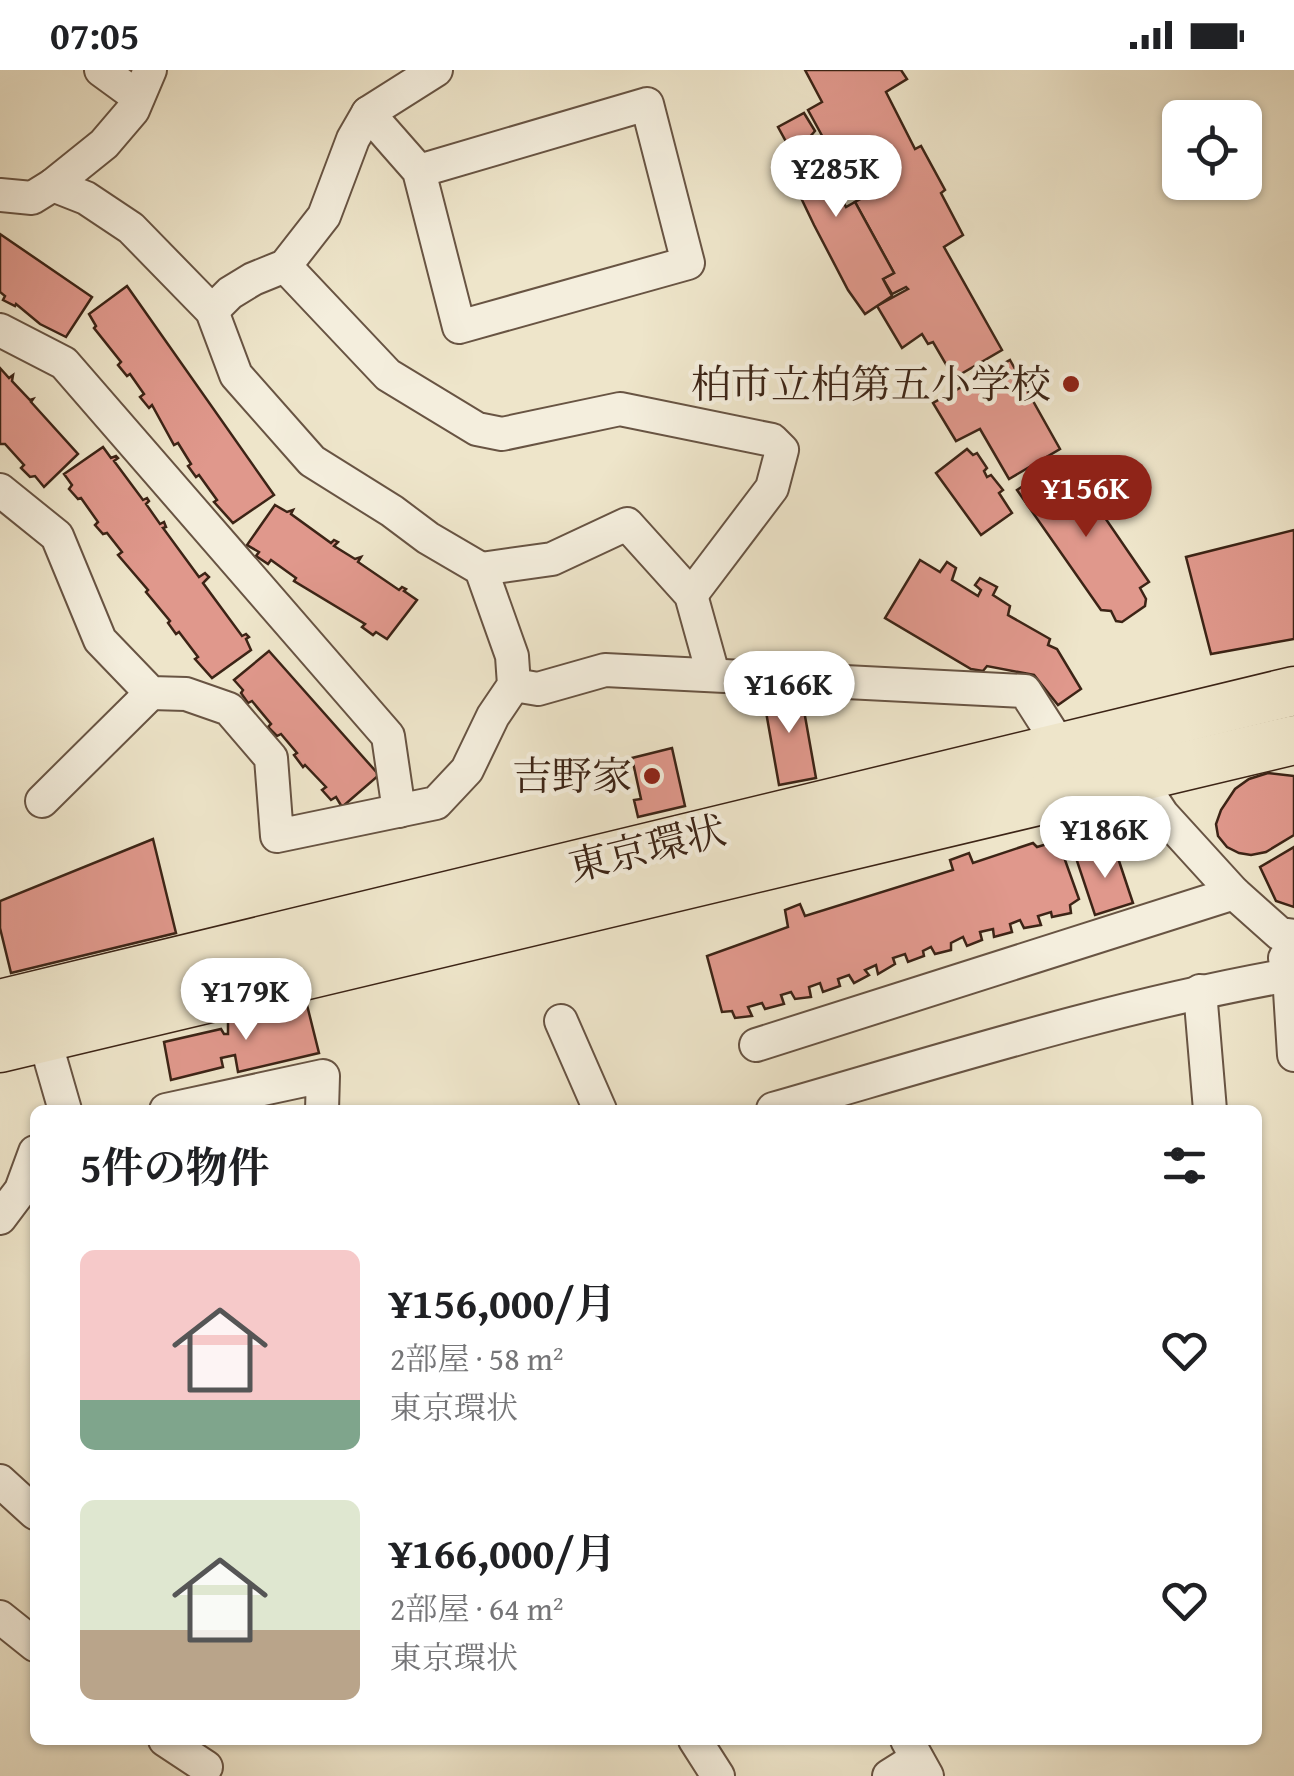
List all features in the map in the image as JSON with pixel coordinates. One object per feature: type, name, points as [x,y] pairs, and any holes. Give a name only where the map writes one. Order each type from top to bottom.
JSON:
[{"type":"highway","name":"東京環状","points":[[19,1021],[1294,692]]},
{"type":"highway","name":"東京環状","points":[[19,1021],[1294,740]]},
{"type":"street","points":[[0,195],[32,198],[54,185],[104,144],[133,110],[144,84],[101,70]]},
{"type":"street","points":[[212,311],[230,293],[285,266],[324,216],[353,139],[368,114],[422,74]]},
{"type":"street","points":[[368,114],[418,171],[459,327],[688,263],[646,104],[418,171]]},
{"type":"street","points":[[54,185],[86,198],[131,228],[212,311],[236,374],[312,461],[428,538],[481,569],[552,559],[627,524],[691,595],[714,674]]},
{"type":"street","points":[[285,266],[388,375],[477,429],[502,434],[620,409],[772,440],[782,450],[772,488],[691,595]]},
{"type":"street","points":[[0,330],[64,363],[388,736],[399,811]]},
{"type":"street","points":[[0,490],[57,536],[100,640],[152,693],[186,694],[229,709],[272,758],[277,836],[436,803],[468,770],[493,716],[514,685],[512,656],[481,569]]},
{"type":"street","points":[[514,685],[538,689],[605,670],[1025,691],[1062,749]]},
{"type":"street","points":[[42,801],[152,693]]},
{"type":"street","points":[[1137,776],[1162,814],[1234,892],[1287,935],[1294,1054]]},
{"type":"street","points":[[756,1045],[1234,892]]},
{"type":"street","points":[[787,1105],[1104,1014],[1289,975]]},
{"type":"street","points":[[1200,991],[1210,1105]]},
{"type":"street","points":[[19,1021],[62,1105]]},
{"type":"street","points":[[561,1021],[598,1105]]},
{"type":"street","points":[[192,1105],[323,1076],[322,1105]]},
{"type":"street","points":[[0,1218],[22,1190],[30,1167]]},
{"type":"street","points":[[0,1481],[30,1508]]},
{"type":"street","points":[[0,1618],[30,1641]]},
{"type":"street","points":[[175,1745],[208,1761]]},
{"type":"street","points":[[698,1745],[718,1776]]},
{"type":"building","points":[[805,70],[901,70],[907,79],[886,92],[915,149],[921,146],[945,190],[941,193],[963,235],[944,247],[1002,350],[954,378],[933,342],[928,344],[922,334],[902,348],[877,306],[908,289],[892,294],[883,279],[894,273],[855,202],[866,196],[850,171],[843,174],[808,110],[822,102]]},
{"type":"building","points":[[804,113],[815,131],[809,138],[846,207],[855,202],[894,273],[883,279],[892,296],[865,314],[848,290],[780,154],[790,149],[778,127]]},
{"type":"building","points":[[0,234],[92,297],[66,337],[40,324],[16,304],[3,300]]},
{"type":"building","points":[[127,286],[274,495],[233,523],[214,502],[217,500],[199,475],[196,477],[188,466],[191,464],[178,443],[174,445],[152,405],[149,408],[140,397],[144,394],[118,365],[121,362],[94,328],[89,314]]},
{"type":"building","points":[[1010,360],[1060,449],[1009,479],[980,429],[956,441],[933,403]]},
{"type":"building","points":[[0,368],[9,378],[13,375],[12,381],[33,399],[31,402],[78,454],[44,487],[21,468],[24,465],[5,444],[0,444]]},
{"type":"building","points":[[103,447],[111,458],[118,458],[114,461],[143,500],[147,498],[146,504],[160,524],[164,522],[163,528],[199,577],[205,573],[209,577],[203,583],[242,636],[249,637],[246,639],[251,650],[212,678],[118,555],[122,552],[95,525],[98,522],[81,498],[69,489],[72,485],[64,474]]},
{"type":"building","points":[[967,449],[973,455],[977,453],[987,468],[987,477],[991,475],[1003,490],[999,493],[1012,513],[981,535],[936,473]]},
{"type":"building","points":[[1064,458],[1149,582],[1140,588],[1145,606],[1122,622],[1116,621],[1111,611],[1101,610],[1017,490]]},
{"type":"building","points":[[275,505],[287,512],[293,510],[291,514],[331,543],[338,542],[334,546],[355,559],[361,557],[358,562],[399,590],[406,589],[417,600],[387,639],[376,632],[373,635],[362,627],[365,624],[294,581],[296,578],[271,560],[268,564],[256,556],[259,552],[247,545]]},
{"type":"building","points":[[1294,530],[1294,639],[1211,654],[1186,557]]},
{"type":"building","points":[[920,560],[940,572],[947,562],[956,568],[952,580],[978,596],[981,590],[975,585],[980,578],[997,587],[993,595],[1010,606],[1008,615],[1050,639],[1048,645],[1057,649],[1081,689],[1058,705],[1034,675],[987,666],[983,671],[971,669],[885,618]]},
{"type":"building","points":[[269,651],[379,775],[342,807],[336,797],[331,800],[322,790],[326,787],[303,767],[281,734],[277,736],[268,727],[271,724],[252,701],[248,703],[234,680]]},
{"type":"building","points":[[800,688],[816,778],[779,785],[763,695]]},
{"type":"building","points":[[672,748],[685,806],[638,817],[634,800],[641,799],[632,758]]},
{"type":"building","points":[[1268,773],[1294,776],[1294,835],[1266,852],[1239,853],[1218,836],[1216,824],[1221,810],[1235,789]]},
{"type":"building","points":[[153,839],[176,933],[11,973],[0,928],[0,901]]},
{"type":"building","points":[[1033,843],[1037,847],[1060,846],[1079,899],[1070,905],[1071,913],[1038,916],[1041,925],[1024,928],[1020,920],[1010,924],[1012,932],[994,937],[993,929],[980,932],[982,940],[967,946],[963,937],[951,943],[951,950],[935,954],[931,947],[923,951],[924,956],[908,962],[905,954],[893,958],[895,964],[878,974],[876,965],[865,970],[869,975],[854,983],[849,975],[838,979],[840,986],[823,992],[820,983],[809,987],[811,997],[795,999],[791,992],[781,995],[784,1004],[765,1009],[762,1003],[748,1007],[752,1016],[735,1018],[732,1011],[722,1012],[707,956],[788,927],[785,910],[800,904],[805,916],[953,870],[950,860],[969,853],[973,863]]},
{"type":"building","points":[[1294,847],[1294,907],[1276,901],[1260,867]]},
{"type":"building","points":[[1115,849],[1133,903],[1095,915],[1076,858]]},
{"type":"building","points":[[306,1001],[319,1053],[238,1072],[235,1055],[221,1058],[223,1067],[171,1080],[164,1042],[221,1029],[228,1034],[228,1021]]},
{"type":"place","name":"柏市立柏第五小学校","points":[[1071,384]]},
{"type":"place","name":"吉野家","points":[[652,776]]}]
